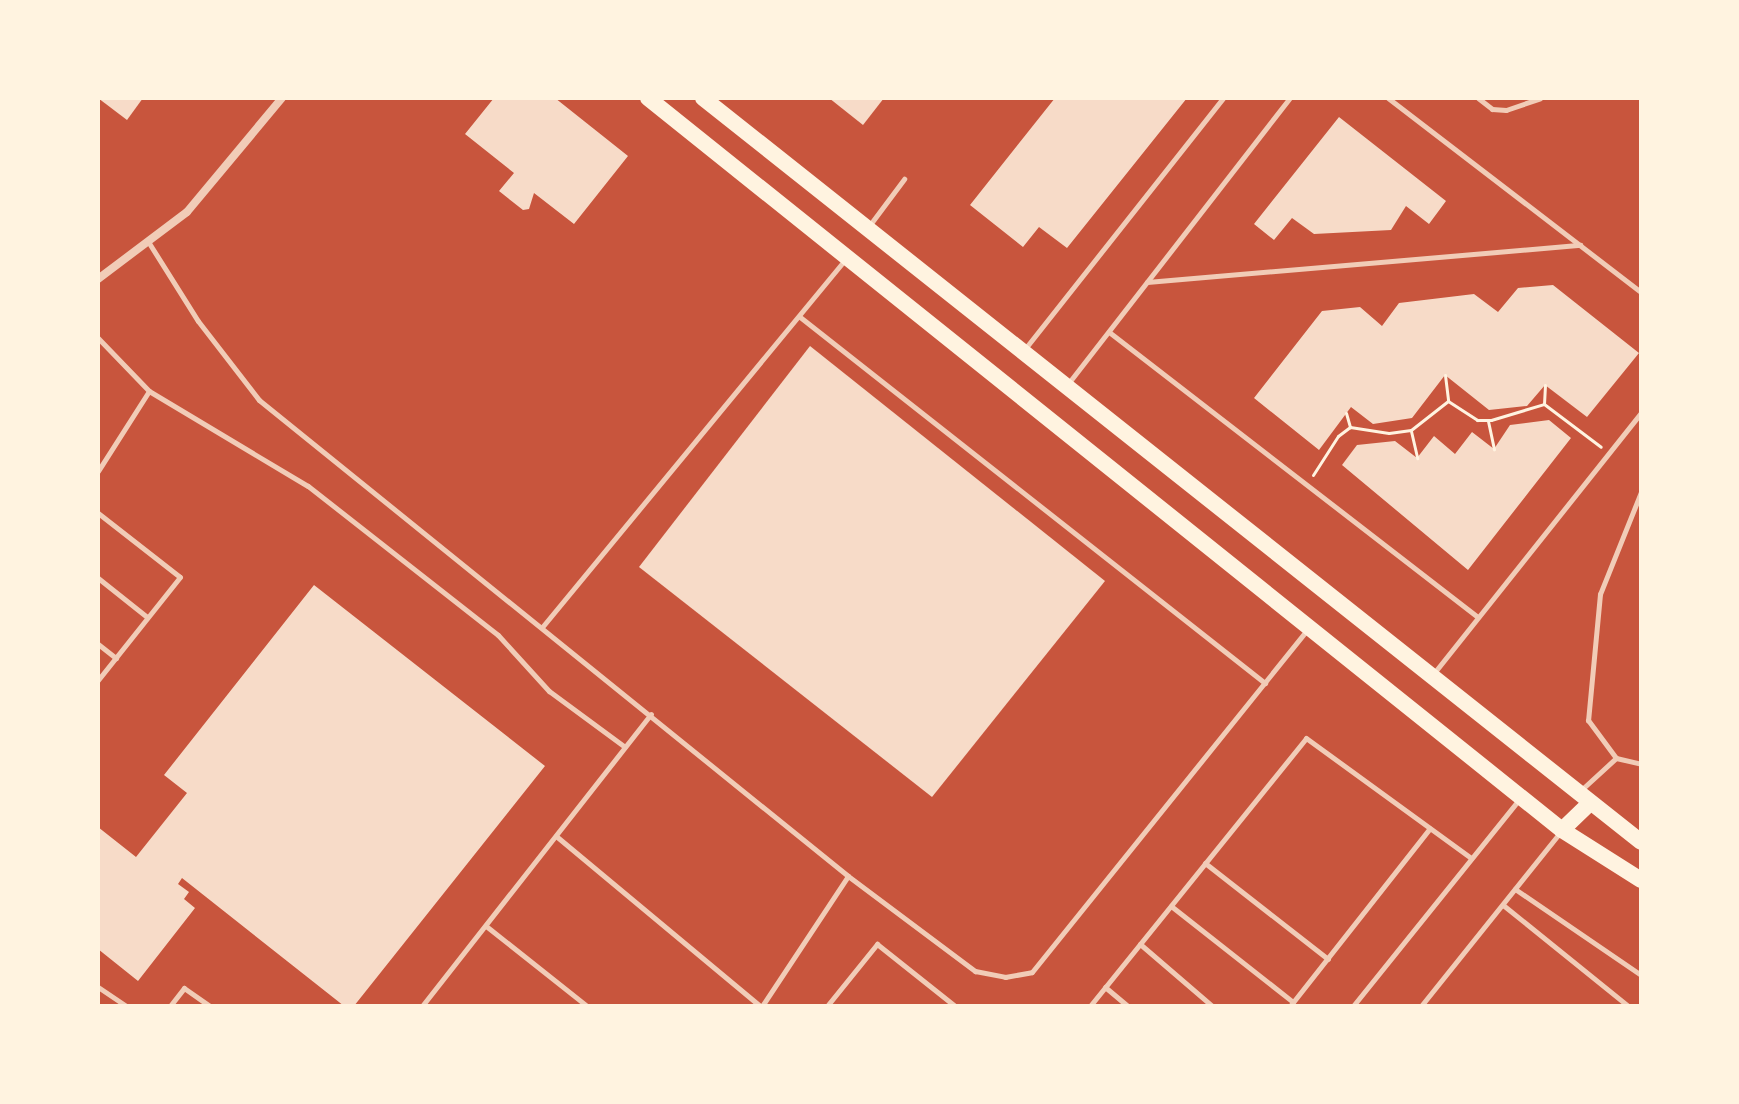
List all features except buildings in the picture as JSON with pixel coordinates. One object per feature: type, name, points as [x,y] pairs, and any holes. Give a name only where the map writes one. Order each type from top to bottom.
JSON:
[{"type":"main road","points":[[648,98],[1562,830],[1641,880]]},
{"type":"main road","points":[[710,100],[1021,354],[1433,673],[1582,800],[1641,842]]},
{"type":"main road","points":[[1562,830],[1582,800]]},
{"type":"street","points":[[98,279],[187,212],[282,98]]},
{"type":"lane","points":[[1021,354],[1223,98]]},
{"type":"lane","points":[[1065,388],[1290,98]]},
{"type":"lane","points":[[1388,98],[1641,292]]},
{"type":"lane","points":[[1478,98],[1492,109],[1506,110],[1540,98]]},
{"type":"lane","points":[[866,230],[904,179]]},
{"type":"lane","points":[[149,243],[198,321],[259,400],[543,626],[848,876],[975,971],[1005,977],[1032,972],[1309,628]]},
{"type":"lane","points":[[1147,282],[1580,245]]},
{"type":"lane","points":[[543,626],[800,317],[845,258]]},
{"type":"lane","points":[[800,317],[1265,683]]},
{"type":"lane","points":[[1109,332],[1478,617]]},
{"type":"lane","points":[[98,338],[149,391],[308,486],[498,635],[549,691],[625,747]]},
{"type":"lane","points":[[98,471],[149,391]]},
{"type":"lane","points":[[1433,673],[1641,413]]},
{"type":"lane","points":[[1641,492],[1600,594],[1588,720],[1616,758],[1641,764]]},
{"type":"lane","points":[[98,513],[180,577],[98,680]]},
{"type":"lane","points":[[98,578],[148,617]]},
{"type":"lane","points":[[98,644],[116,658]]},
{"type":"lane","points":[[422,1006],[651,714]]},
{"type":"lane","points":[[1090,1006],[1306,738],[1471,858]]},
{"type":"lane","points":[[1582,800],[1616,758]]},
{"type":"lane","points":[[1353,1006],[1521,797]]},
{"type":"lane","points":[[1171,906],[1292,1004],[1430,828]]},
{"type":"lane","points":[[1421,1006],[1562,830]]},
{"type":"lane","points":[[556,836],[761,1006],[848,876]]},
{"type":"lane","points":[[1205,863],[1328,959]]},
{"type":"lane","points":[[1515,889],[1641,975]]},
{"type":"lane","points":[[1503,905],[1628,1006]]},
{"type":"lane","points":[[486,926],[587,1006]]},
{"type":"lane","points":[[827,1006],[877,944],[955,1006]]},
{"type":"lane","points":[[1140,944],[1212,1006]]},
{"type":"lane","points":[[98,987],[126,1006]]},
{"type":"lane","points":[[1105,987],[1128,1006]]},
{"type":"lane","points":[[170,1006],[184,988],[210,1006]]},
{"type":"lane","points":[[1426,1000],[1434,1006]]},
{"type":"path","points":[[1445,375],[1448,401]]},
{"type":"path","points":[[1544,404],[1545,385]]},
{"type":"path","points":[[1306,484],[1338,436],[1350,427],[1389,433],[1411,430],[1448,401]]},
{"type":"path","points":[[1448,401],[1477,420],[1510,418],[1544,404]]},
{"type":"path","points":[[1544,404],[1609,453]]},
{"type":"path","points":[[1346,413],[1350,427]]},
{"type":"path","points":[[1488,420],[1494,449]]},
{"type":"path","points":[[1411,430],[1417,458]]}]
